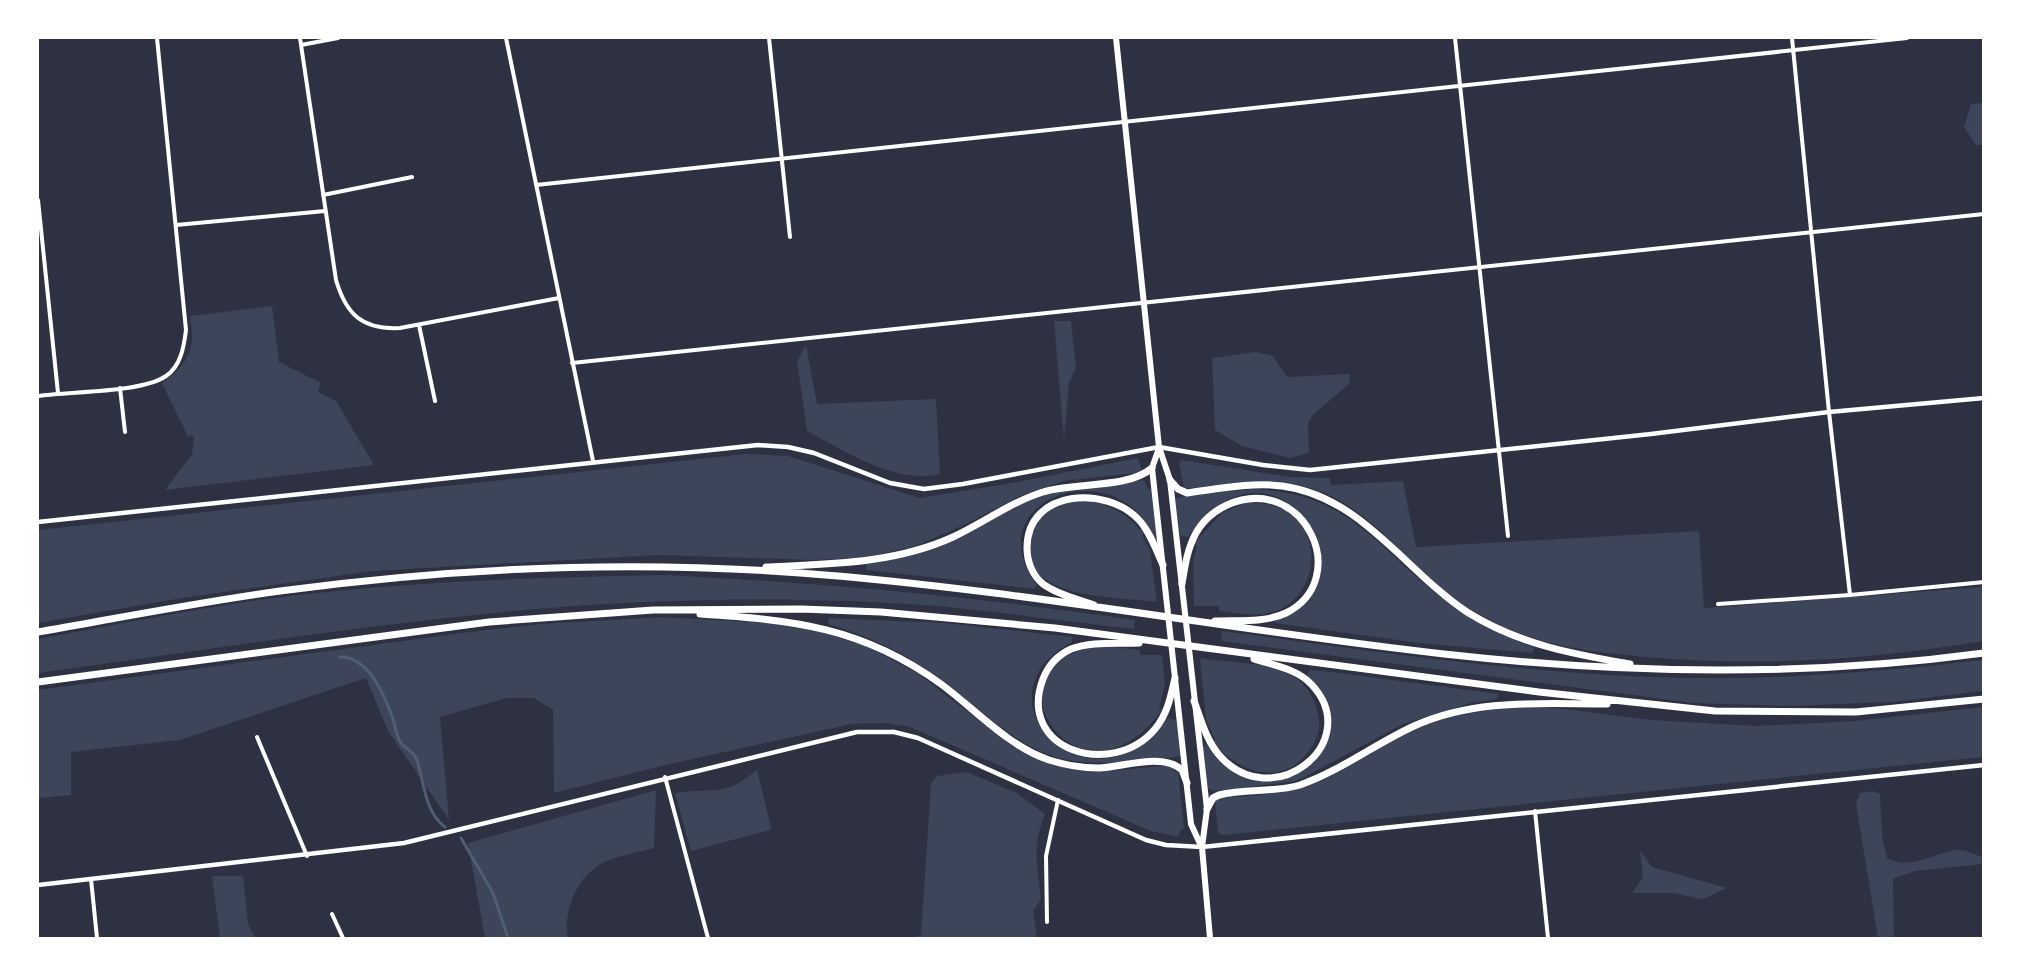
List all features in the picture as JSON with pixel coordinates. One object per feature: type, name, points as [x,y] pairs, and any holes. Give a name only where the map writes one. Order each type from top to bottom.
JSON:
[{"type":"highway","points":[[38,632],[279,591],[376,581],[546,569],[721,569],[835,564],[878,559],[916,551],[953,537],[1042,492],[1134,479],[1152,468]]},
{"type":"highway","points":[[1170,480],[1178,489],[1187,493],[1251,485],[1282,486],[1309,492],[1337,505],[1362,521],[1438,590],[1496,628],[1558,652],[1656,669]]},
{"type":"highway","points":[[1111,610],[1057,592],[1042,583],[1033,572],[1027,558],[1027,542],[1031,527],[1040,513],[1053,504],[1070,499],[1089,497],[1109,501],[1126,509],[1140,521],[1163,565]]},
{"type":"highway","points":[[1182,584],[1190,545],[1198,530],[1209,516],[1240,500],[1259,498],[1278,502],[1294,510],[1306,523],[1314,538],[1317,555],[1312,587],[1302,601],[1288,612],[1268,619],[1195,622]]},
{"type":"highway","points":[[721,569],[862,579],[1446,655],[1573,666],[1656,669],[1798,669],[1983,653]]},
{"type":"highway","points":[[38,682],[403,632],[568,615],[652,610],[801,609],[881,612],[1055,628],[1639,705],[1715,711],[1856,712],[1924,708],[1983,699]]},
{"type":"highway","points":[[652,610],[777,619],[848,634],[912,665],[1002,732],[1047,759],[1070,766],[1097,768],[1168,761],[1182,770],[1187,783]]},
{"type":"highway","points":[[1155,642],[1086,645],[1070,650],[1046,671],[1039,703],[1041,719],[1051,734],[1064,746],[1081,754],[1115,754],[1131,748],[1156,728],[1165,713],[1175,678]]},
{"type":"highway","points":[[1194,701],[1209,741],[1218,754],[1232,767],[1246,775],[1263,779],[1280,778],[1297,772],[1312,761],[1326,731],[1326,715],[1313,685],[1284,668],[1234,653]]},
{"type":"highway","points":[[1207,809],[1213,798],[1219,795],[1274,790],[1306,782],[1415,726],[1480,706],[1639,705]]},
{"type":"main road","points":[[1116,38],[1146,303],[1159,447],[1170,480],[1207,809],[1202,847],[1210,939]]},
{"type":"main road","points":[[1159,447],[1152,468],[1191,824],[1202,847]]},
{"type":"street","points":[[38,396],[141,385],[167,376],[176,365],[184,348],[186,330],[157,38]]},
{"type":"street","points":[[300,38],[336,280],[347,308],[368,324],[385,329],[559,298]]},
{"type":"street","points":[[302,45],[338,38]]},
{"type":"street","points":[[506,38],[593,461]]},
{"type":"street","points":[[769,38],[790,237]]},
{"type":"street","points":[[1455,38],[1508,536]]},
{"type":"street","points":[[1792,38],[1829,412],[1850,595]]},
{"type":"street","points":[[536,185],[1907,38]]},
{"type":"street","points":[[323,195],[412,177]]},
{"type":"street","points":[[38,200],[58,393]]},
{"type":"street","points":[[176,225],[326,211]]},
{"type":"street","points":[[572,363],[1813,234],[1983,214]]},
{"type":"street","points":[[419,324],[435,401]]},
{"type":"street","points":[[120,388],[125,432]]},
{"type":"street","points":[[38,522],[593,461],[777,445],[814,453],[890,483],[924,489],[963,484],[1159,447],[1263,465],[1310,470],[1498,448],[1651,434],[1829,412],[1983,398]]},
{"type":"street","points":[[1718,604],[1850,595],[1983,582]]},
{"type":"street","points":[[38,885],[308,856],[441,837],[665,777],[838,735],[894,732],[937,744],[1146,840],[1166,845],[1202,847],[1983,765]]},
{"type":"street","points":[[257,737],[308,856]]},
{"type":"street","points":[[665,777],[708,939]]},
{"type":"street","points":[[1047,922],[1046,856],[1058,800]]},
{"type":"street","points":[[1535,812],[1548,939]]},
{"type":"street","points":[[92,879],[97,939]]},
{"type":"street","points":[[332,914],[343,939]]},
{"type":"shaded area","points":[[1983,103],[1983,145],[1976,145],[1964,127],[1971,104]]},
{"type":"shaded area","points":[[272,306],[279,362],[321,383],[318,392],[336,401],[374,465],[165,490],[192,454],[194,438],[191,435],[188,437],[162,383],[179,369],[188,354],[192,338],[190,316]]},
{"type":"shaded area","points":[[1054,321],[1071,321],[1076,367],[1069,383],[1064,440]]},
{"type":"shaded area","points":[[806,345],[817,404],[936,399],[940,474],[906,475],[889,471],[854,456],[807,431],[797,361]]},
{"type":"shaded area","points":[[1256,352],[1273,356],[1287,377],[1350,374],[1349,384],[1308,422],[1309,453],[1290,458],[1242,446],[1215,430],[1212,358]]},
{"type":"shaded area","points":[[746,454],[788,456],[920,498],[1012,483],[1138,458],[1142,472],[1064,481],[1020,496],[966,524],[916,546],[862,558],[813,560],[657,555],[373,571],[188,597],[38,623],[38,530]]},
{"type":"shaded area","points":[[1182,460],[1289,477],[1330,478],[1331,485],[1403,481],[1416,547],[1699,531],[1704,608],[1983,587],[1983,641],[1867,656],[1750,662],[1672,659],[1608,653],[1566,646],[1504,627],[1466,606],[1429,578],[1364,517],[1327,494],[1290,484],[1260,482],[1184,488],[1179,462]]},
{"type":"shaded area","points":[[1144,480],[1148,489],[1151,489],[1159,549],[1145,521],[1132,507],[1110,495],[1086,491],[1064,494],[1044,503],[1029,517],[1021,536],[1023,559],[1037,585],[1035,589],[866,570],[866,564],[918,552],[1053,492],[1087,485]]},
{"type":"shaded area","points":[[1251,489],[1286,493],[1315,501],[1339,512],[1361,527],[1424,583],[1469,617],[1535,648],[1532,653],[1419,643],[1275,623],[1275,618],[1307,598],[1320,572],[1319,543],[1305,518],[1282,499],[1253,493],[1220,504],[1188,537],[1180,535],[1175,499]]},
{"type":"shaded area","points":[[1090,500],[1120,512],[1144,534],[1142,535],[1150,551],[1157,602],[1073,591],[1049,582],[1038,574],[1032,563],[1030,551],[1035,527],[1042,516],[1062,502]]},
{"type":"shaded area","points":[[1244,503],[1272,505],[1288,512],[1300,523],[1308,537],[1311,553],[1306,584],[1297,597],[1285,607],[1269,613],[1244,614],[1219,611],[1219,606],[1194,606],[1193,562],[1197,546],[1194,543],[1222,513]]},
{"type":"shaded area","points":[[667,575],[901,592],[1018,604],[1135,620],[1134,629],[961,608],[870,602],[670,601],[511,611],[432,619],[38,673],[38,639],[233,604],[344,590],[436,583]]},
{"type":"shaded area","points":[[662,617],[769,623],[822,632],[866,646],[917,673],[1011,745],[1042,761],[1075,769],[1110,771],[1172,765],[1175,772],[1178,772],[1184,829],[1180,830],[1179,837],[1151,831],[909,727],[886,723],[852,724],[661,766],[554,793],[553,710],[534,698],[507,698],[440,717],[449,820],[388,731],[366,678],[180,740],[71,752],[71,795],[38,798],[38,690],[461,633],[541,624]]},
{"type":"shaded area","points":[[829,618],[945,623],[1073,637],[1072,642],[1043,666],[1032,692],[1036,718],[1052,740],[1076,755],[1106,758],[1137,747],[1167,718],[1177,721],[1181,756],[1136,762],[1100,763],[1055,757],[1038,750],[1007,731],[935,675],[910,659],[856,633],[828,624]]},
{"type":"shaded area","points":[[1222,631],[1457,662],[1634,676],[1729,678],[1802,676],[1983,660],[1983,691],[1894,702],[1787,706],[1694,703],[1221,641]]},
{"type":"shaded area","points":[[1104,646],[1140,650],[1140,655],[1162,655],[1165,684],[1159,709],[1162,710],[1130,741],[1099,751],[1071,744],[1052,726],[1042,702],[1045,677],[1065,657]]},
{"type":"shaded area","points":[[1200,658],[1272,667],[1291,674],[1299,680],[1306,687],[1316,705],[1319,724],[1316,740],[1304,757],[1293,766],[1269,773],[1244,767],[1222,752],[1213,743],[1215,740],[1206,720]]},
{"type":"shaded area","points":[[1310,670],[1499,694],[1497,699],[1471,703],[1403,724],[1297,781],[1213,791],[1207,787],[1202,747],[1207,745],[1229,769],[1255,780],[1280,779],[1302,769],[1318,751],[1326,728],[1324,702],[1307,675]]},
{"type":"shaded area","points":[[1512,707],[1556,708],[1651,720],[1756,726],[1854,721],[1983,707],[1983,757],[1223,835],[1218,833],[1215,800],[1276,793],[1308,786],[1421,726],[1466,714]]},
{"type":"shaded area","points":[[757,770],[770,830],[691,851],[675,793],[726,788],[735,785]]},
{"type":"shaded area","points":[[967,772],[1017,793],[1045,814],[1037,847],[1041,899],[1033,911],[1037,938],[911,938],[921,935],[931,783],[937,776]]},
{"type":"shaded area","points":[[656,790],[654,848],[607,861],[596,867],[582,881],[569,909],[568,938],[485,938],[468,843]]},
{"type":"shaded area","points":[[1873,791],[1880,794],[1882,836],[1887,858],[1905,863],[1959,850],[1983,857],[1983,864],[1915,871],[1893,879],[1894,938],[1878,938],[1856,804],[1860,793]]},
{"type":"shaded area","points":[[1640,850],[1652,867],[1727,888],[1703,899],[1672,893],[1632,893],[1643,877]]},
{"type":"shaded area","points":[[212,876],[243,876],[248,924],[255,938],[220,938]]},
{"type":"waterway","points":[[340,657],[350,658],[367,669],[379,687],[392,716],[399,740],[417,760],[433,814],[445,827]]},
{"type":"waterway","points":[[461,838],[493,893],[508,938]]}]
